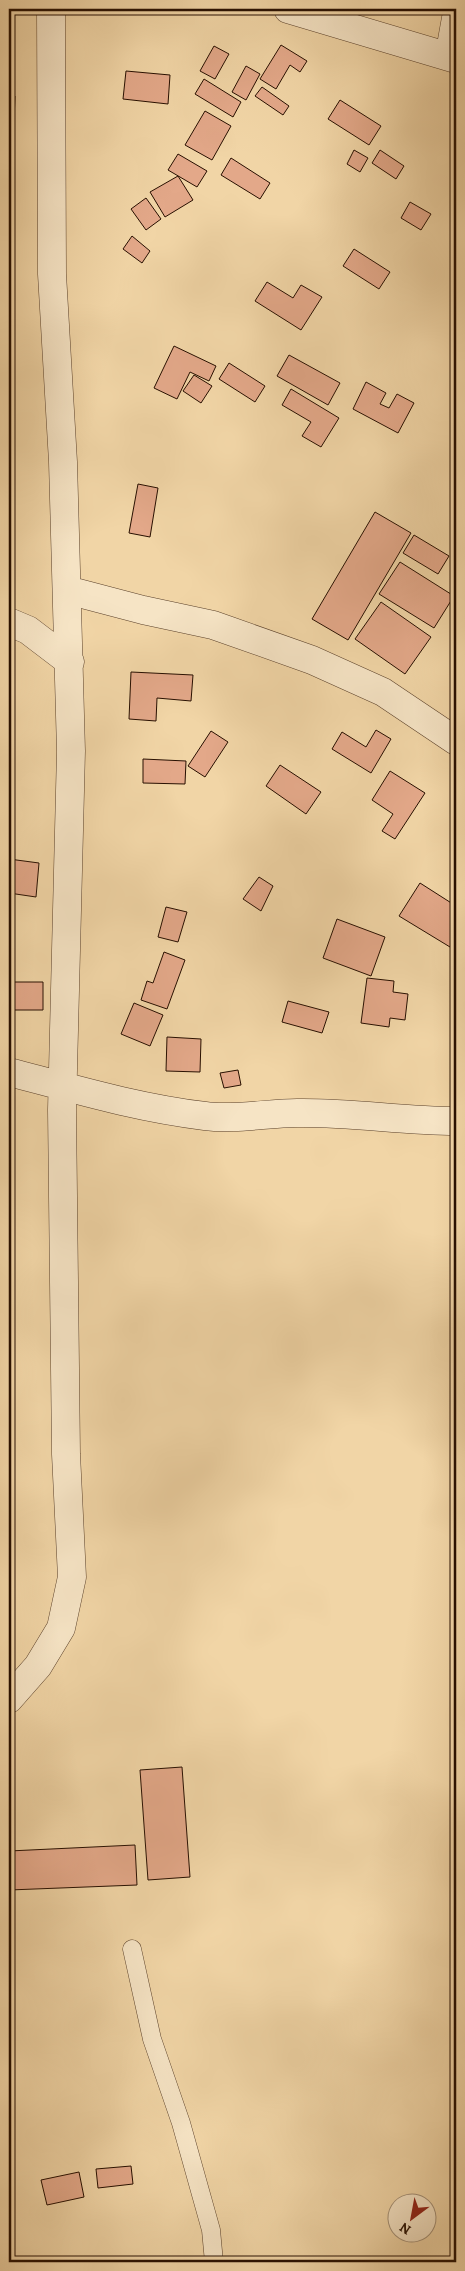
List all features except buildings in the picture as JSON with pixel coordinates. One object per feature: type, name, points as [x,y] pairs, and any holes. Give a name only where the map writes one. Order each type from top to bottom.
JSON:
[{"type":"street","points":[[9,1699],[38,1666],[61,1628],[72,1577],[66,1454],[62,1086],[71,751],[70,662],[63,462],[52,274],[51,9]]},
{"type":"street","points":[[288,9],[453,58],[456,18]]},
{"type":"street","points":[[67,590],[143,610],[213,625],[312,660],[383,692],[456,740]]},
{"type":"street","points":[[9,622],[28,630],[70,662]]},
{"type":"street","points":[[9,1072],[124,1102],[208,1117],[297,1112],[366,1115],[422,1121],[456,1121]]},
{"type":"lane","points":[[132,1949],[152,2039],[181,2123],[211,2230],[214,2262]]}]
